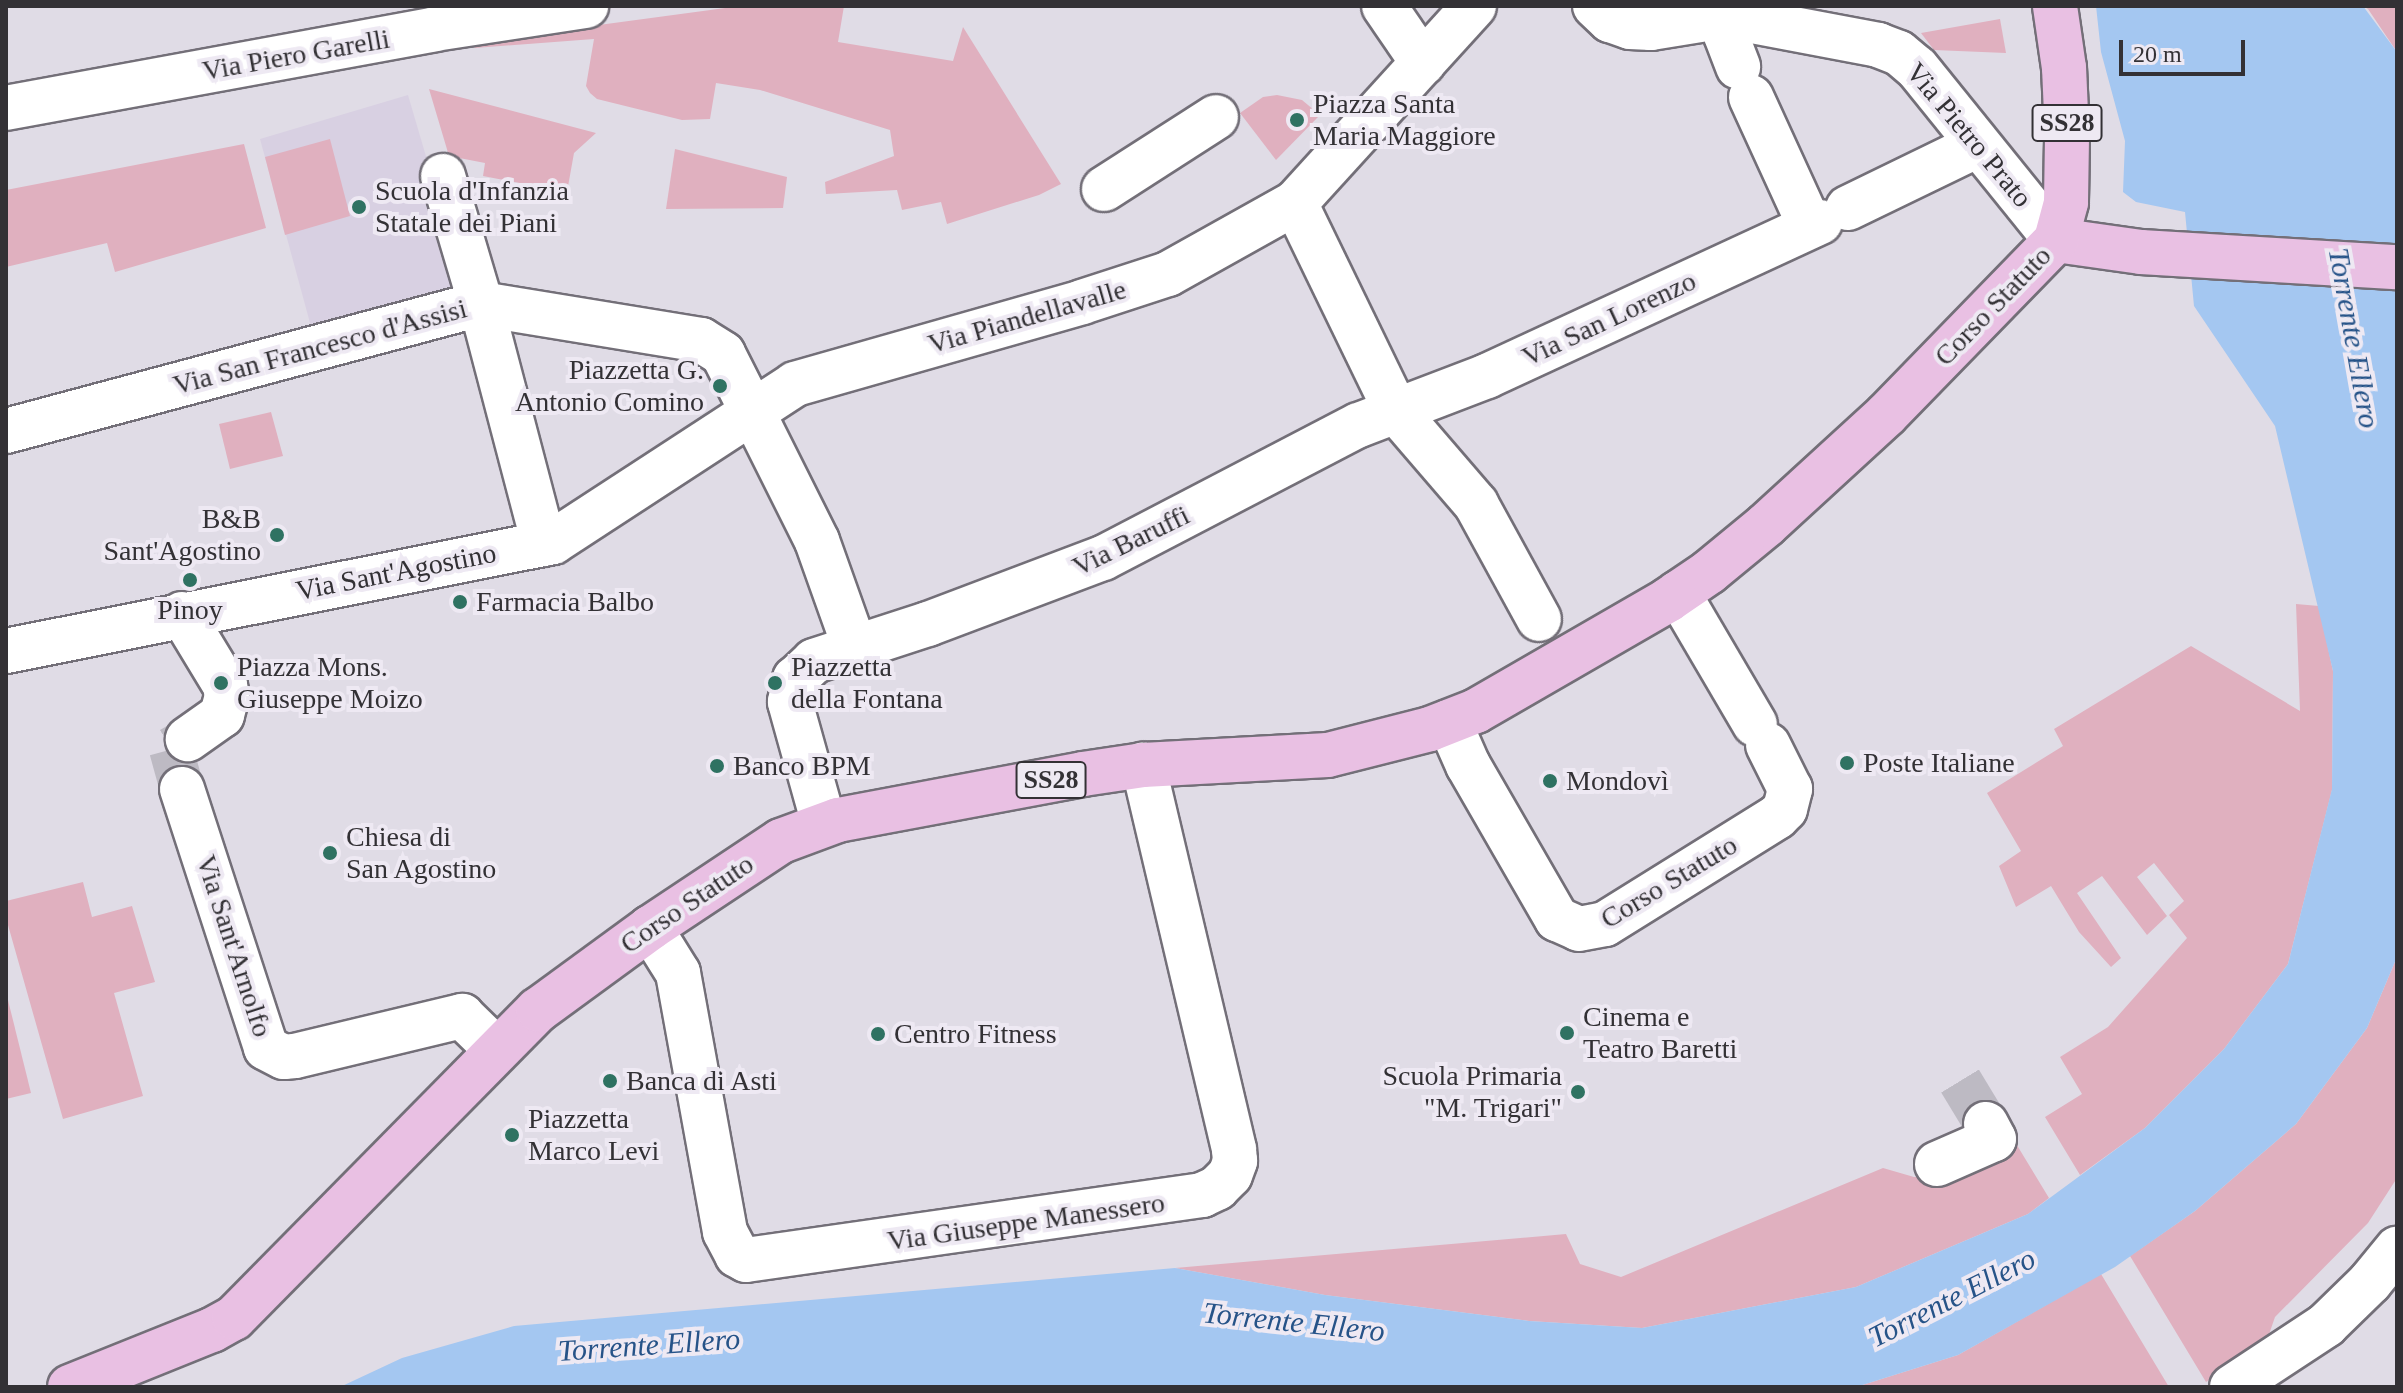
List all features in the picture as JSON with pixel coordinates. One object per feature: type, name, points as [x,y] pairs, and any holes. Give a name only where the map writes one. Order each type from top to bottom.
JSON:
[{"type":"main road","name":"SS28","points":[[2055,6],[2064,68],[2067,136],[2066,202],[2056,240]]},
{"type":"main road","points":[[2056,240],[2141,252],[2397,267]]},
{"type":"main road","name":"Corso Statuto","points":[[70,1387],[212,1330],[234,1318],[304,1251],[497,1050],[553,997],[781,841],[824,824],[1143,765],[1328,755],[1449,722],[1678,593],[1739,549],[1826,473],[2056,240]]},
{"type":"street","name":"Via Piero Garelli","points":[[6,108],[423,31],[586,6]]},
{"type":"street","points":[[1384,6],[1423,63]]},
{"type":"street","points":[[1474,6],[1295,203],[1396,411],[1476,504],[1539,619]]},
{"type":"street","name":"Via Pietro Prato","points":[[1595,6],[1620,24],[1640,28],[1725,11],[1878,45],[1899,53],[1917,68],[2056,240]]},
{"type":"street","points":[[1725,11],[1728,44],[1745,82],[1826,219]]},
{"type":"street","points":[[1104,189],[1216,117]]},
{"type":"street","name":"Via San Lorenzo","points":[[1396,411],[1487,376],[1978,145]]},
{"type":"street","points":[[443,176],[481,304],[544,544]]},
{"type":"street","name":"Via Piandellavalle","points":[[751,410],[799,382],[1082,302],[1168,274],[1295,203]]},
{"type":"street","name":"Via San Francesco d'Assisi","points":[[6,431],[481,304],[708,342],[723,354],[751,410]]},
{"type":"street","points":[[751,410],[817,541],[854,645],[807,665],[792,689],[793,717],[824,824]]},
{"type":"street","name":"Via Sant'Agostino","points":[[6,651],[544,544],[751,410]]},
{"type":"street","name":"Via Baruffi","points":[[854,645],[928,624],[1103,558],[1345,431],[1396,411]]},
{"type":"street","name":"Corso Statuto","points":[[1449,722],[1468,765],[1557,919],[1579,929],[1605,924],[1777,817],[1785,809],[1790,789],[1678,593]]},
{"type":"street","points":[[182,614],[225,685],[227,696],[222,715],[188,739]]},
{"type":"street","name":"Via Giuseppe Manessero","points":[[650,928],[674,963],[682,986],[725,1232],[737,1255],[746,1260],[1202,1195],[1217,1188],[1230,1175],[1235,1161],[1234,1149],[1143,765]]},
{"type":"street","name":"Via Sant'Arnolfo","points":[[182,789],[266,1048],[284,1057],[295,1056],[462,1016],[497,1050]]},
{"type":"street","points":[[1937,1164],[1994,1139],[1986,1124]]},
{"type":"street","points":[[2232,1387],[2326,1325],[2397,1249]]},
{"type":"shaded area","points":[[740,6],[844,6],[838,42],[953,61],[963,27],[1061,184],[1039,195],[947,224],[941,202],[902,210],[897,190],[826,194],[825,182],[894,156],[890,130],[760,90],[716,83],[710,119],[682,120],[597,99],[590,93],[586,86],[594,39],[475,48],[473,42]]},
{"type":"shaded area","points":[[2363,6],[2397,6],[2397,52],[2368,9]]},
{"type":"shaded area","points":[[2000,19],[2006,53],[1934,50],[1921,33]]},
{"type":"shaded area","points":[[429,89],[596,133],[574,153],[567,192],[483,176],[485,163],[449,156]]},
{"type":"shaded area","name":"Scuola d'Infanzia Statale dei Piani","points":[[408,95],[465,289],[313,334],[260,139]]},
{"type":"shaded area","points":[[1277,95],[1302,100],[1320,115],[1276,160],[1240,113],[1263,97]]},
{"type":"shaded area","points":[[330,139],[350,216],[285,235],[265,157]]},
{"type":"shaded area","points":[[244,144],[266,228],[115,272],[107,243],[6,267],[6,190]]},
{"type":"shaded area","points":[[675,149],[787,177],[783,208],[666,209]]},
{"type":"shaded area","points":[[271,412],[283,456],[230,469],[219,424]]},
{"type":"shaded area","points":[[2296,604],[2319,606],[2333,671],[2332,790],[2288,964],[2224,1049],[2145,1128],[2080,1175],[2045,1117],[2082,1094],[2060,1057],[2108,1027],[2187,938],[2169,915],[2184,901],[2154,863],[2137,877],[2167,916],[2147,935],[2102,876],[2077,893],[2121,958],[2111,967],[2079,932],[2051,886],[2016,907],[1999,866],[2021,851],[1987,793],[2063,746],[2054,729],[2191,646],[2300,711]]},
{"type":"shaded area","points":[[83,882],[92,917],[132,906],[155,982],[114,993],[143,1096],[63,1119],[6,918],[6,901]]},
{"type":"shaded area","points":[[2397,957],[2397,1178],[2368,1223],[2275,1317],[2265,1346],[2206,1382],[2130,1256],[2195,1211],[2296,1124],[2367,1028]]},
{"type":"shaded area","points":[[6,992],[31,1093],[6,1099]]},
{"type":"shaded area","points":[[2012,1137],[2049,1198],[2028,1214],[1856,1287],[1642,1328],[1529,1321],[1325,1295],[1175,1268],[1566,1234],[1580,1264],[1621,1277],[1883,1168],[1914,1177],[1969,1174],[1999,1160]]},
{"type":"shaded area","points":[[2101,1274],[2169,1387],[1856,1387],[1958,1355]]},
{"type":"water","name":"Torrente Ellero","points":[[2096,6],[2363,6],[2397,52],[2397,957],[2367,1028],[2296,1124],[2195,1211],[2115,1267],[1958,1355],[1856,1387],[340,1387],[402,1358],[514,1326],[1175,1268],[1325,1295],[1529,1321],[1642,1328],[1856,1287],[2028,1214],[2145,1128],[2224,1049],[2288,964],[2332,789],[2333,671],[2275,426],[2194,306],[2185,212],[2136,202],[2123,192],[2125,141],[2101,52]]},
{"type":"tunnel","points":[[182,789],[171,749],[188,739]]},
{"type":"tunnel","points":[[1960,1081],[1986,1124]]},
{"type":"place","name":"Piazza Santa Maria Maggiore","points":[[1297,120]]},
{"type":"place","name":"Scuola d'Infanzia Statale dei Piani","points":[[359,207]]},
{"type":"place","name":"Piazzetta G. Antonio Comino","points":[[720,386]]},
{"type":"place","name":"B&B Sant'Agostino","points":[[277,535]]},
{"type":"place","name":"Pinoy","points":[[190,580]]},
{"type":"place","name":"Farmacia Balbo","points":[[460,602]]},
{"type":"place","name":"Piazza Mons. Giuseppe Moizo","points":[[221,683]]},
{"type":"place","name":"Piazzetta della Fontana","points":[[775,683]]},
{"type":"place","name":"Poste Italiane","points":[[1847,763]]},
{"type":"place","name":"Banco BPM","points":[[717,766]]},
{"type":"place","name":"Mondovì","points":[[1550,781]]},
{"type":"place","name":"Chiesa di San Agostino","points":[[330,853]]},
{"type":"place","name":"Cinema e Teatro Baretti","points":[[1567,1033]]},
{"type":"place","name":"Centro Fitness","points":[[878,1034]]},
{"type":"place","name":"Banca di Asti","points":[[610,1081]]},
{"type":"place","name":"Scuola Primaria \"M. Trigari\"","points":[[1578,1092]]},
{"type":"place","name":"Piazzetta Marco Levi","points":[[512,1135]]}]
